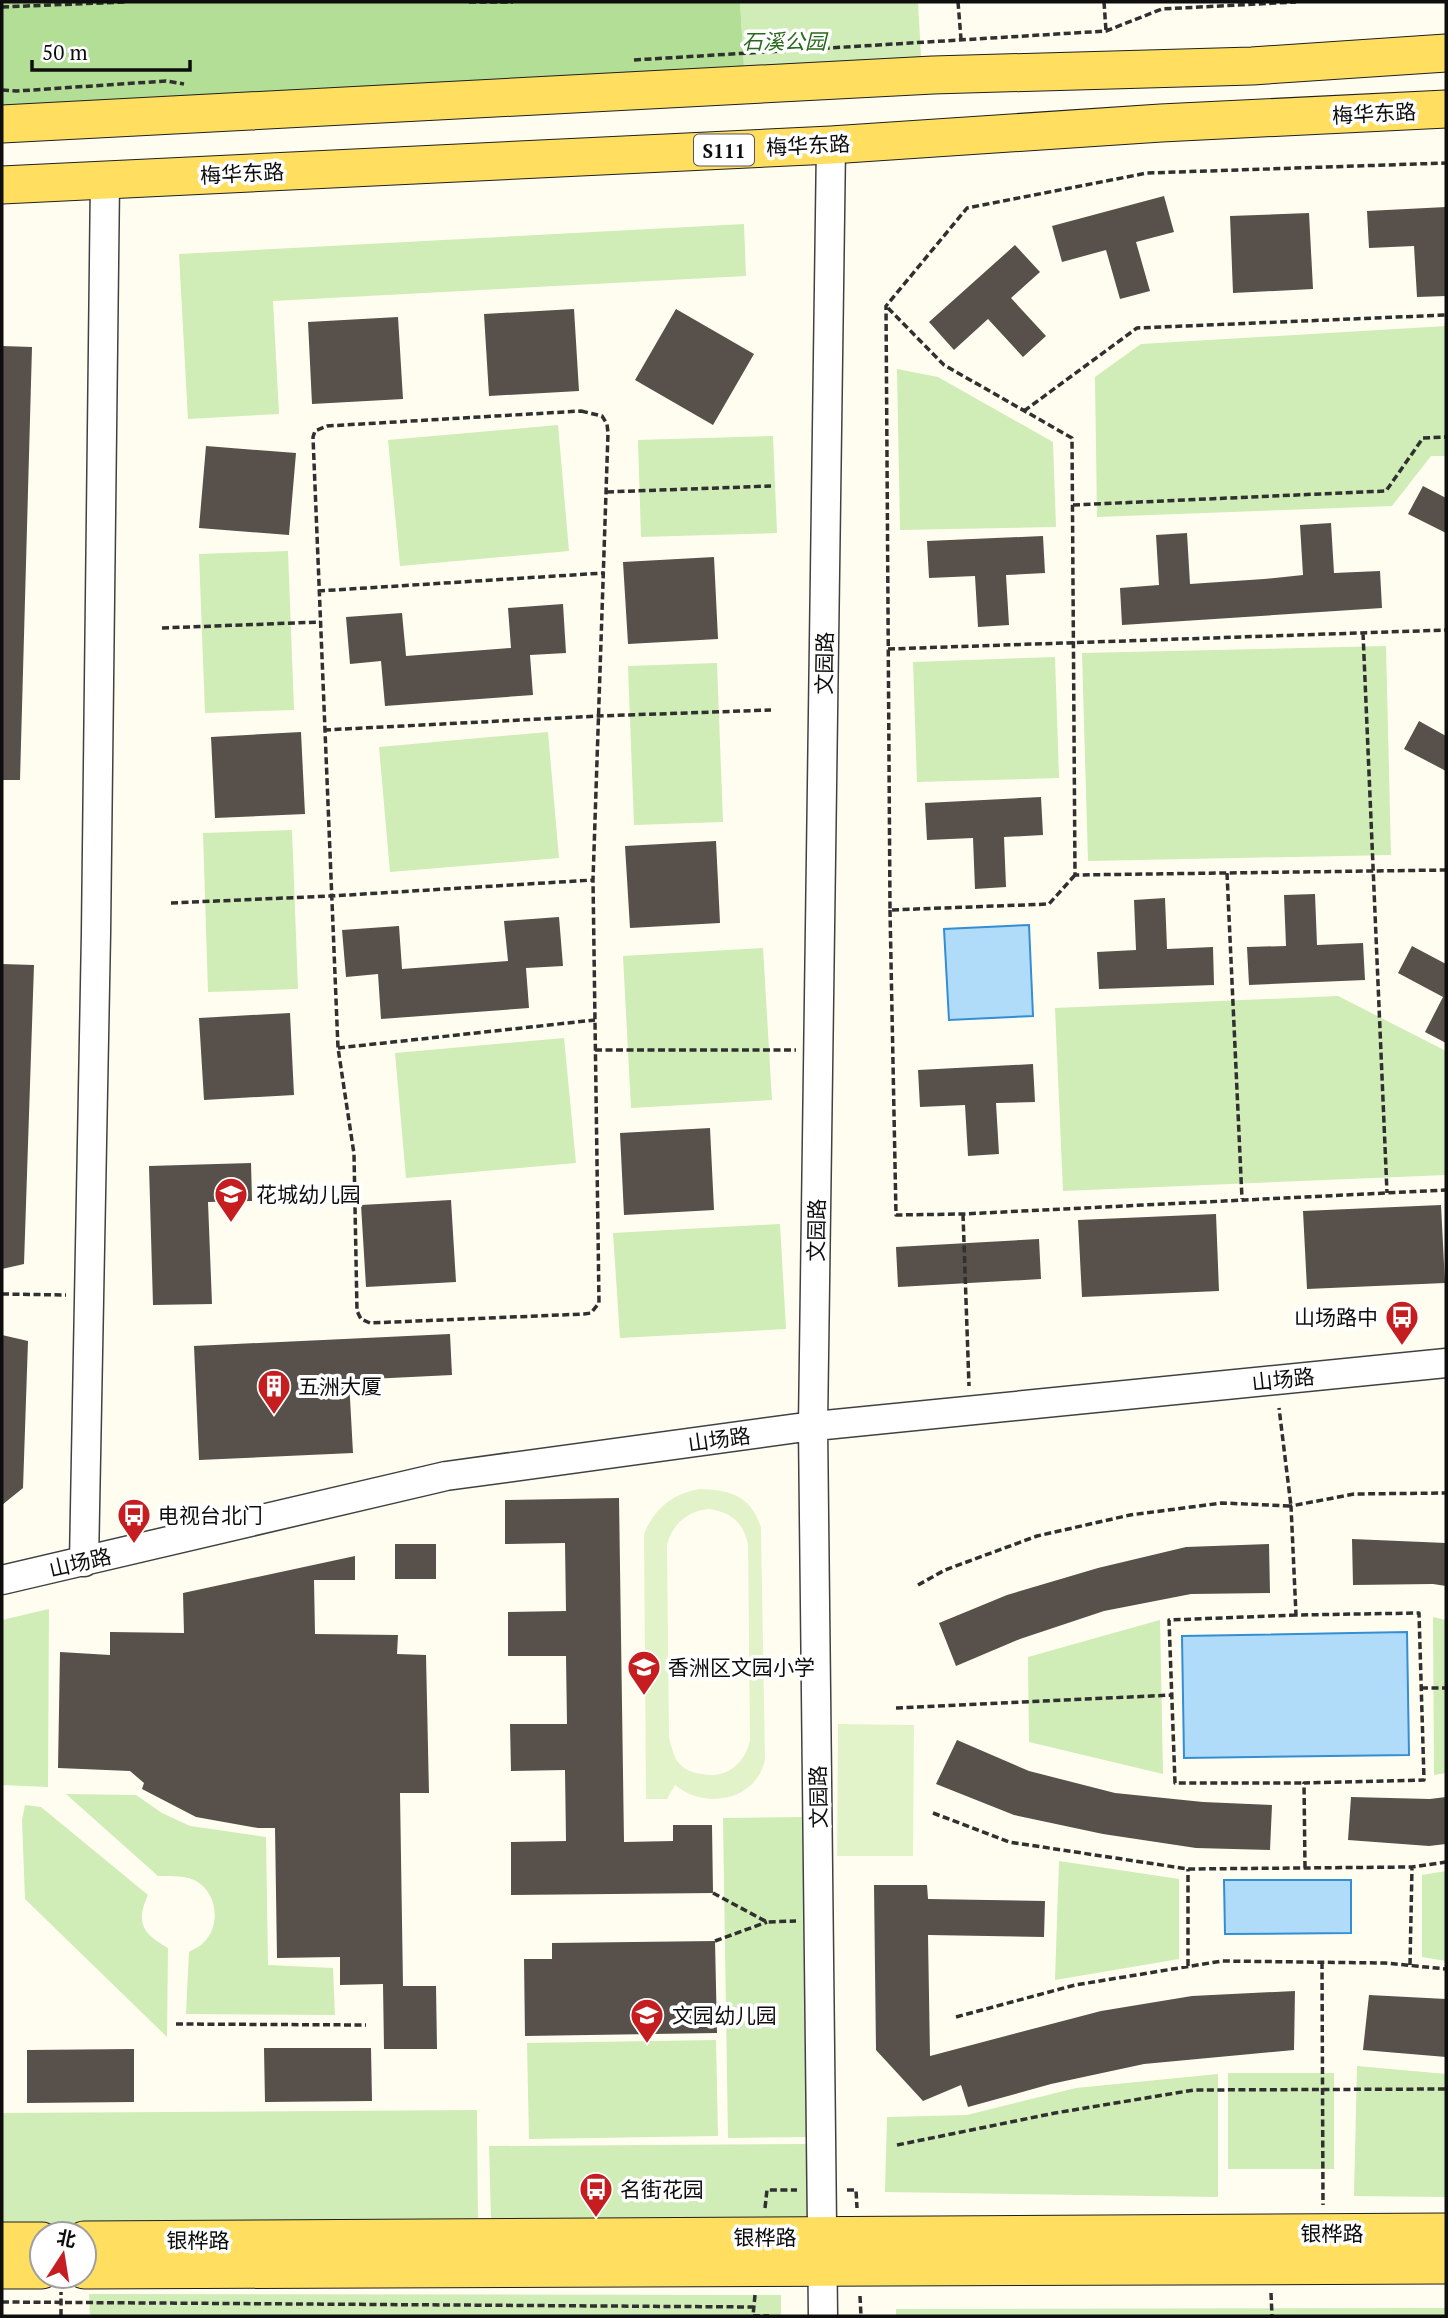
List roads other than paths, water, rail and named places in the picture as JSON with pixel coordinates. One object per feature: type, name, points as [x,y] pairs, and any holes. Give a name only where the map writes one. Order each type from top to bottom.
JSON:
[{"type":"main road","points":[[2,124],[925,75],[1252,66],[1446,53]]},
{"type":"main road","name":"梅华东路","points":[[4,185],[831,145],[1161,123],[1446,110]]},
{"type":"main road","name":"银桦路","points":[[98,2275],[1323,2233],[1446,2232]]},
{"type":"main road","points":[[2,2241],[28,2241]]},
{"type":"main road","name":"银桦路","points":[[98,2241],[1446,2265]]},
{"type":"main road","name":"银桦路","points":[[2,2270],[28,2273]]},
{"type":"street","name":"文园路","points":[[823,2316],[813,1426],[831,145]]},
{"type":"street","points":[[84,1562],[96,933],[105,180]]},
{"type":"street","name":"山场路","points":[[2,1580],[446,1476],[813,1426],[1446,1363]]},
{"type":"water","points":[[1029,925],[1033,1016],[949,1020],[944,929]]},
{"type":"water","points":[[1407,1632],[1409,1755],[1184,1758],[1182,1636]]},
{"type":"water","points":[[1224,1880],[1351,1880],[1351,1933],[1225,1934]]},
{"type":"place","name":"花城幼儿园","points":[[231,1224]]},
{"type":"place","name":"山场路中","points":[[1402,1347]]},
{"type":"place","name":"五洲大厦","points":[[274,1416]]},
{"type":"place","name":"电视台北门","points":[[134,1545]]},
{"type":"place","name":"香洲区文园小学","points":[[644,1697]]},
{"type":"place","name":"文园幼儿园","points":[[647,2045]]},
{"type":"place","name":"名街花园","points":[[596,2219]]},
{"type":"park label","name":"石溪公园","points":[[784,41]]}]
